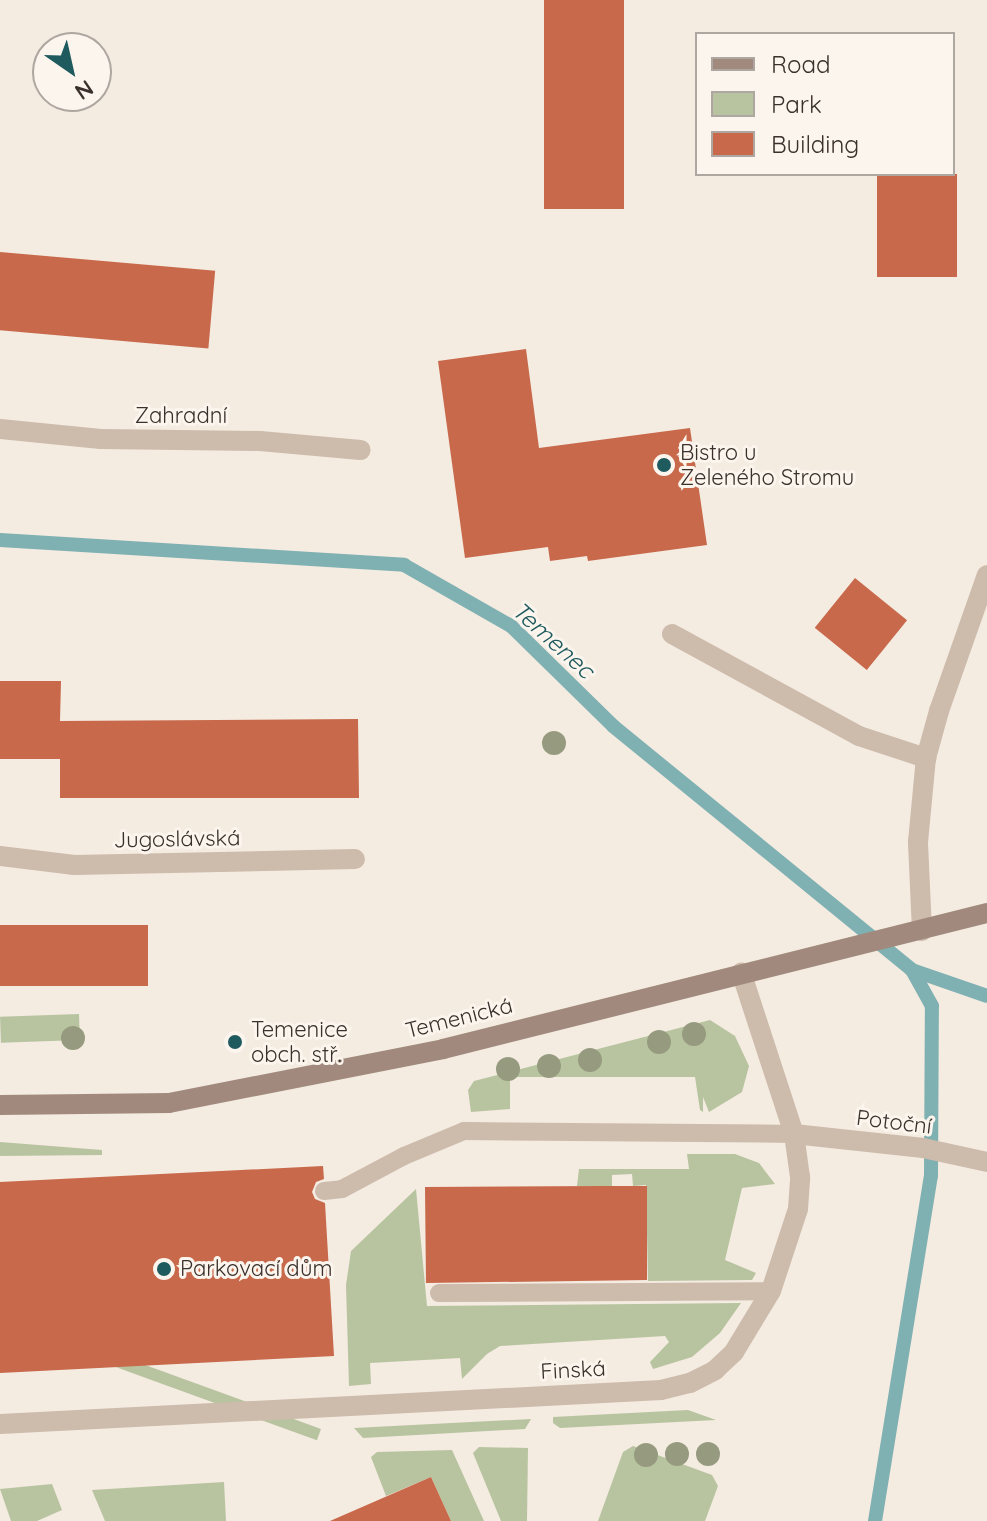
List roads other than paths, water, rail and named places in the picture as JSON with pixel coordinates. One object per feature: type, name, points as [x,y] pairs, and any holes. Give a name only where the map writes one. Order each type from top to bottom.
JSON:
[{"type":"street","name":"Zahradní","points":[[0,429],[101,439],[260,441],[361,450]]},
{"type":"street","points":[[922,931],[918,842],[926,758],[939,711],[987,575]]},
{"type":"street","points":[[672,634],[859,736],[926,758]]},
{"type":"street","name":"Jugoslávská","points":[[0,856],[74,865],[355,859]]},
{"type":"street","name":"Temenická","points":[[0,1105],[169,1103],[443,1049],[785,961],[922,931],[987,913]]},
{"type":"street","name":"Finská","points":[[0,1424],[661,1390],[690,1383],[715,1370],[734,1352],[771,1291],[798,1209],[800,1177],[794,1134],[741,972]]},
{"type":"street","name":"Potoční","points":[[794,1134],[923,1148],[987,1162]]},
{"type":"lane","points":[[324,1191],[342,1189],[404,1156],[464,1131],[794,1134]]},
{"type":"lane","points":[[439,1293],[771,1291]]},
{"type":"waterway","name":"Temenec","points":[[0,540],[404,565],[511,626],[613,726],[912,970],[987,996]]},
{"type":"waterway","points":[[875,1521],[931,1176],[932,1006],[912,970]]},
{"type":"place","name":"Bistro u Zeleného Stromu","points":[[664,465]]},
{"type":"place","name":"Temenice obch. stř.","points":[[235,1042]]},
{"type":"place","name":"Parkovací dům","points":[[164,1269]]}]
